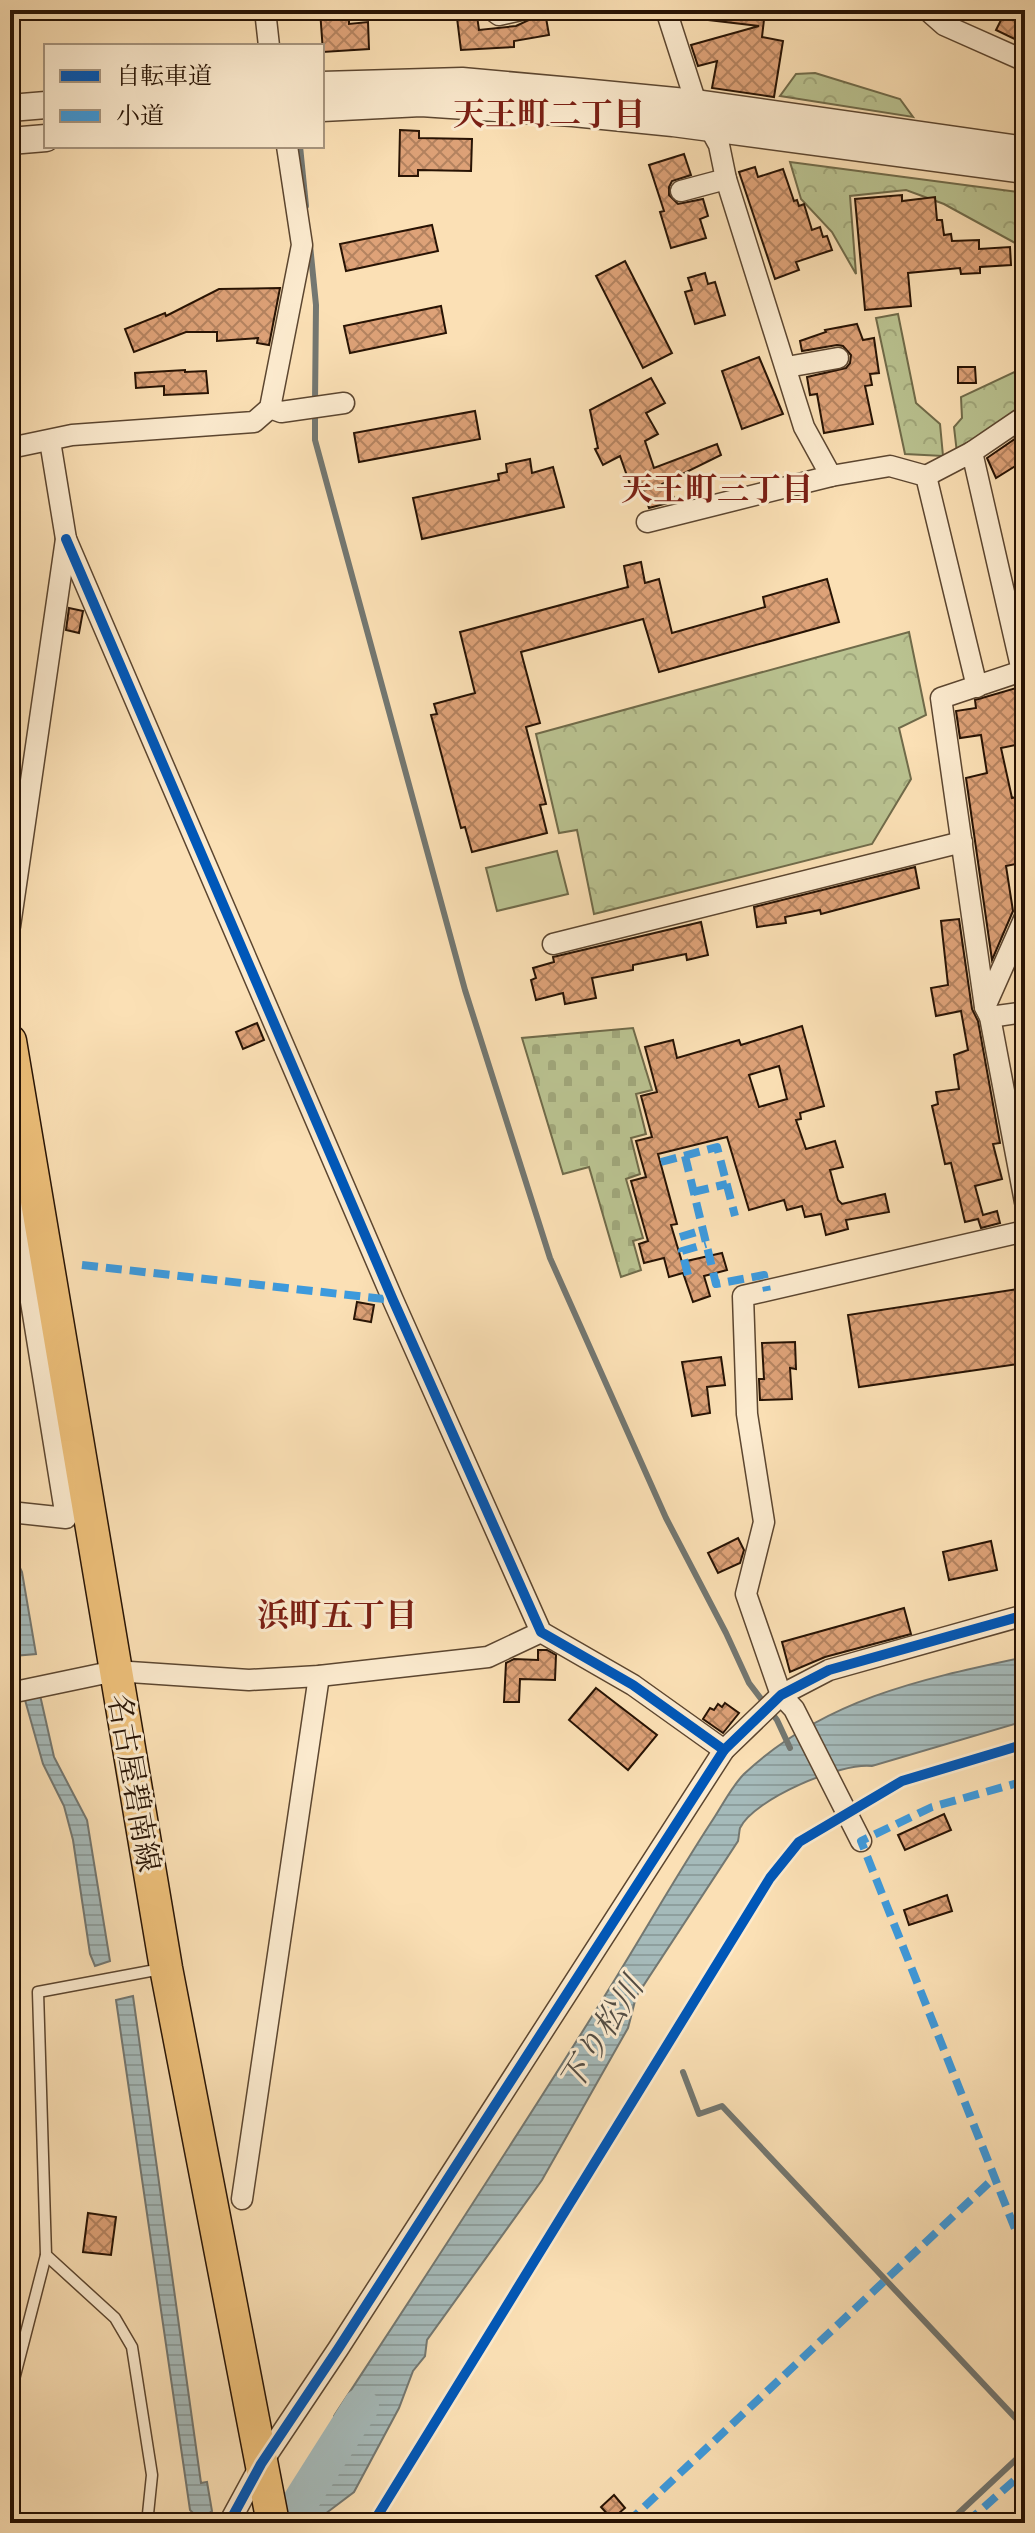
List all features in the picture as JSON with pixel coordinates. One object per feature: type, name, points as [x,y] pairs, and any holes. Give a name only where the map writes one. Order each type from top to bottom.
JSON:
[{"type":"main road","name":"名古屋碧南線","points":[[10,1041],[71,1389],[166,1968],[273,2523]]},
{"type":"street","points":[[265,10],[269,44]]},
{"type":"street","points":[[492,10],[499,15],[521,10]]},
{"type":"street","points":[[666,10],[696,103],[719,145],[726,179],[804,427],[831,476]]},
{"type":"street","points":[[927,10],[944,25],[1025,61]]},
{"type":"street","points":[[324,85],[462,81],[696,103],[1025,150]]},
{"type":"street","points":[[324,108],[421,103],[573,113],[1025,170]]},
{"type":"street","points":[[10,108],[44,105]]},
{"type":"street","points":[[10,141],[44,138]]},
{"type":"street","points":[[10,448],[72,435],[254,422],[270,408],[302,245],[287,148]]},
{"type":"street","points":[[681,191],[726,179]]},
{"type":"street","points":[[787,367],[838,358]]},
{"type":"street","points":[[270,408],[281,412],[336,404]]},
{"type":"street","points":[[647,522],[831,476],[890,466],[926,476],[972,452],[1025,416]]},
{"type":"street","points":[[50,441],[66,539],[386,1286],[541,1632],[633,1685],[724,1750]]},
{"type":"street","points":[[972,452],[1023,670],[941,698],[988,1012],[1025,1202]]},
{"type":"street","points":[[926,476],[977,687]]},
{"type":"street","points":[[10,926],[66,539]]},
{"type":"street","points":[[553,944],[962,842]]},
{"type":"street","points":[[988,1012],[1025,917]]},
{"type":"street","points":[[988,1012],[1025,1012]]},
{"type":"street","points":[[10,1172],[66,1518],[10,1512]]},
{"type":"street","points":[[861,1841],[849,1812],[784,1701],[746,1594],[764,1522],[747,1414],[743,1296],[1025,1231]]},
{"type":"street","points":[[229,2523],[264,2478],[338,2349],[724,1750],[760,1717],[829,1670],[1025,1615]]},
{"type":"street","points":[[10,1693],[115,1671],[249,1680],[319,1676],[488,1657],[541,1632]]},
{"type":"street","points":[[242,2199],[319,1676]]},
{"type":"lane","points":[[10,2395],[46,2255],[38,1992],[166,1968]]},
{"type":"lane","points":[[46,2255],[115,2318],[132,2347],[152,2475],[148,2514],[144,2523]]},
{"type":"green space","points":[[815,73],[900,99],[913,117],[780,96],[796,74]]},
{"type":"green space","points":[[790,162],[1025,193],[1025,290],[1017,244],[944,204],[906,190],[850,196],[856,274],[832,232],[801,199]]},
{"type":"green space","points":[[898,314],[916,403],[940,424],[943,456],[905,454],[876,318]]},
{"type":"green space","points":[[1025,367],[1025,407],[957,453],[954,427],[962,418],[961,397]]},
{"type":"green space","points":[[909,632],[926,715],[899,728],[911,779],[872,844],[594,914],[577,830],[559,833],[536,734]]},
{"type":"green space","points":[[557,851],[568,894],[497,911],[486,868]]},
{"type":"green space","points":[[633,1028],[652,1090],[636,1094],[646,1134],[631,1138],[640,1174],[626,1179],[643,1238],[633,1241],[641,1270],[621,1277],[589,1167],[563,1174],[522,1038]]},
{"type":"water","points":[[10,1547],[22,1572],[36,1654],[14,1656],[10,1639]]},
{"type":"water","points":[[1025,1657],[1025,1721],[872,1766],[858,1766],[820,1776],[780,1795],[748,1817],[740,1828],[738,1841],[636,1997],[628,2028],[542,2180],[427,2340],[425,2356],[413,2371],[399,2408],[354,2492],[325,2514],[322,2523],[277,2523],[293,2502],[327,2476],[336,2457],[334,2416],[542,2096],[739,1779],[775,1748],[841,1710],[912,1684]]},
{"type":"water","points":[[40,1695],[54,1757],[87,1820],[110,1961],[95,1966],[90,1954],[73,1840],[64,1806],[43,1764],[25,1700]]},
{"type":"water","points":[[133,1996],[201,2483],[207,2482],[212,2511],[200,2520],[190,2510],[116,2000]]},
{"type":"building","points":[[320,10],[349,10],[349,24],[368,22],[369,49],[324,52]]},
{"type":"building","points":[[710,10],[765,11],[762,37],[783,41],[774,97],[712,88],[717,61],[698,66],[691,45],[759,26],[709,20]]},
{"type":"building","points":[[1006,10],[1025,10],[1025,44],[996,30]]},
{"type":"building","points":[[545,12],[549,35],[514,41],[514,47],[461,50],[457,18],[477,16],[479,30],[516,26],[529,20],[533,14]]},
{"type":"building","points":[[400,130],[419,131],[419,138],[472,139],[471,171],[418,170],[418,176],[399,176]]},
{"type":"building","points":[[684,154],[691,175],[672,181],[669,195],[678,204],[703,199],[708,216],[700,219],[706,238],[671,248],[660,212],[664,211],[649,165]]},
{"type":"building","points":[[755,167],[758,177],[783,169],[794,201],[797,200],[799,206],[804,204],[812,230],[820,227],[832,250],[796,262],[799,270],[775,279],[739,172]]},
{"type":"building","points":[[902,195],[902,201],[935,197],[937,220],[942,220],[944,235],[951,234],[952,241],[979,240],[979,249],[1010,247],[1011,265],[980,267],[980,273],[961,274],[960,268],[908,273],[911,306],[865,310],[855,199]]},
{"type":"building","points":[[432,225],[438,251],[346,271],[340,244]]},
{"type":"building","points":[[625,261],[672,353],[643,368],[596,276]]},
{"type":"building","points":[[705,273],[708,284],[715,282],[725,315],[695,324],[685,292],[692,290],[688,278]]},
{"type":"building","points":[[280,288],[269,345],[257,343],[258,338],[217,341],[217,332],[186,332],[134,352],[125,329],[165,313],[166,316],[219,289]]},
{"type":"building","points":[[441,306],[446,333],[350,353],[344,326]]},
{"type":"building","points":[[857,324],[863,340],[874,338],[879,373],[870,374],[872,385],[865,386],[873,424],[824,433],[817,394],[810,395],[807,377],[846,368],[851,355],[843,346],[837,345],[802,351],[800,341],[825,330]]},
{"type":"building","points":[[759,357],[783,414],[742,429],[722,371]]},
{"type":"building","points":[[958,367],[975,367],[976,383],[958,383]]},
{"type":"building","points":[[206,371],[208,393],[164,395],[164,386],[136,388],[135,373]]},
{"type":"building","points":[[651,378],[665,403],[646,413],[658,434],[645,441],[654,468],[717,444],[721,455],[662,484],[663,488],[670,487],[675,501],[649,508],[641,484],[631,487],[620,456],[603,465],[595,449],[598,448],[590,410]]},
{"type":"building","points":[[475,411],[480,439],[359,462],[354,433]]},
{"type":"building","points":[[1025,432],[1025,460],[996,478],[987,458]]},
{"type":"building","points":[[530,459],[532,473],[553,467],[564,507],[422,539],[413,498],[499,480],[498,474],[507,472],[506,464]]},
{"type":"building","points":[[641,562],[645,583],[659,579],[672,633],[765,607],[763,597],[827,579],[839,622],[659,672],[643,619],[521,652],[540,723],[526,727],[546,804],[540,805],[547,833],[472,852],[465,827],[461,828],[431,715],[437,714],[434,704],[475,693],[460,632],[628,587],[624,566]]},
{"type":"building","points":[[69,608],[83,611],[79,633],[66,630]]},
{"type":"building","points":[[1020,687],[1025,709],[1025,743],[1001,748],[1012,798],[1025,795],[1025,862],[1006,866],[1013,911],[992,960],[966,778],[987,773],[981,735],[960,738],[956,711],[976,708],[975,700]]},
{"type":"building","points":[[915,867],[919,888],[821,914],[820,910],[785,917],[786,923],[757,927],[754,907]]},
{"type":"building","points":[[959,919],[972,1009],[978,1021],[1000,1143],[993,1144],[1002,1179],[975,1186],[983,1215],[997,1211],[1000,1223],[981,1228],[978,1219],[965,1222],[951,1163],[945,1164],[932,1106],[938,1104],[936,1092],[959,1089],[954,1055],[968,1050],[961,1011],[936,1016],[931,988],[948,985],[941,921]]},
{"type":"building","points":[[701,922],[708,955],[687,960],[686,954],[633,965],[633,970],[592,978],[596,998],[565,1004],[563,993],[536,1000],[531,980],[536,978],[533,968],[554,962],[553,957]]},
{"type":"building","points":[[257,1023],[264,1040],[243,1049],[236,1032]]},
{"type":"building","points":[[802,1026],[824,1106],[800,1113],[801,1119],[796,1120],[806,1149],[835,1141],[843,1167],[830,1170],[838,1200],[842,1204],[885,1194],[889,1212],[846,1220],[848,1229],[826,1235],[821,1214],[805,1217],[802,1206],[787,1210],[784,1200],[749,1210],[727,1137],[658,1154],[677,1224],[671,1225],[682,1262],[722,1253],[727,1270],[704,1276],[710,1296],[693,1302],[683,1273],[669,1277],[664,1258],[644,1263],[639,1244],[648,1241],[631,1181],[646,1177],[636,1141],[652,1137],[641,1096],[657,1092],[645,1047],[673,1040],[677,1058],[739,1040],[741,1045]],"holes":[[[779,1066],[787,1099],[759,1107],[749,1075]]]},
{"type":"building","points":[[1025,1288],[1025,1363],[859,1387],[848,1315]]},
{"type":"building","points":[[357,1302],[374,1305],[371,1322],[354,1319]]},
{"type":"building","points":[[795,1342],[796,1369],[790,1368],[792,1399],[760,1400],[759,1379],[764,1379],[762,1343]]},
{"type":"building","points":[[721,1357],[725,1385],[707,1387],[710,1413],[692,1416],[682,1362]]},
{"type":"building","points":[[738,1538],[744,1550],[740,1563],[718,1573],[708,1553]]},
{"type":"building","points":[[991,1541],[997,1570],[949,1580],[943,1552]]},
{"type":"building","points":[[904,1608],[911,1634],[825,1657],[790,1672],[782,1642]]},
{"type":"building","points":[[538,1650],[547,1650],[556,1655],[555,1680],[520,1679],[519,1702],[504,1702],[506,1663],[514,1659],[538,1660]]},
{"type":"building","points":[[596,1688],[657,1735],[628,1770],[569,1720]]},
{"type":"building","points":[[725,1703],[739,1713],[723,1733],[703,1719],[710,1708],[714,1710],[718,1704],[722,1707]]},
{"type":"building","points":[[944,1814],[951,1830],[905,1850],[898,1835]]},
{"type":"building","points":[[947,1895],[952,1911],[909,1925],[904,1910]]},
{"type":"building","points":[[88,2213],[116,2217],[111,2255],[83,2252]]},
{"type":"building","points":[[614,2495],[625,2508],[612,2519],[601,2507]]},
{"type":"waterway","points":[[300,148],[306,206]]},
{"type":"waterway","points":[[310,245],[316,305],[315,402]]},
{"type":"waterway","points":[[315,413],[315,440],[465,990],[550,1258],[666,1518],[749,1683],[777,1720],[790,1748]]},
{"type":"waterway","points":[[683,2072],[699,2114],[722,2106],[1025,2428]]},
{"type":"waterway","name":"下り松川","points":[[287,2523],[361,2406]]},
{"type":"waterway","points":[[948,2523],[1025,2451]]},
{"type":"marked path","points":[[661,1162],[717,1147],[735,1216]]},
{"type":"marked path","points":[[685,1156],[716,1284],[764,1275],[767,1291]]},
{"type":"marked path","points":[[693,1192],[727,1184]]},
{"type":"marked path","points":[[680,1237],[703,1230]]},
{"type":"marked path","points":[[688,1275],[682,1251],[706,1244]]},
{"type":"marked path","points":[[82,1265],[393,1300]]},
{"type":"marked path","points":[[1025,1781],[932,1807],[861,1841],[1025,2254]]},
{"type":"marked path","points":[[627,2523],[994,2178]]},
{"type":"marked path","points":[[966,2523],[1025,2471]]},
{"type":"cycle path","points":[[66,539],[393,1300],[541,1632],[633,1685],[724,1750]]},
{"type":"cycle path","points":[[229,2523],[261,2464],[724,1750],[781,1695],[829,1670],[1025,1615]]},
{"type":"cycle path","points":[[373,2523],[770,1878],[799,1842],[902,1781],[1025,1744]]},
{"type":"district","name":"天王町二丁目","points":[[549,114]]},
{"type":"district","name":"天王町三丁目","points":[[717,489]]},
{"type":"district","name":"浜町五丁目","points":[[337,1615]]}]
